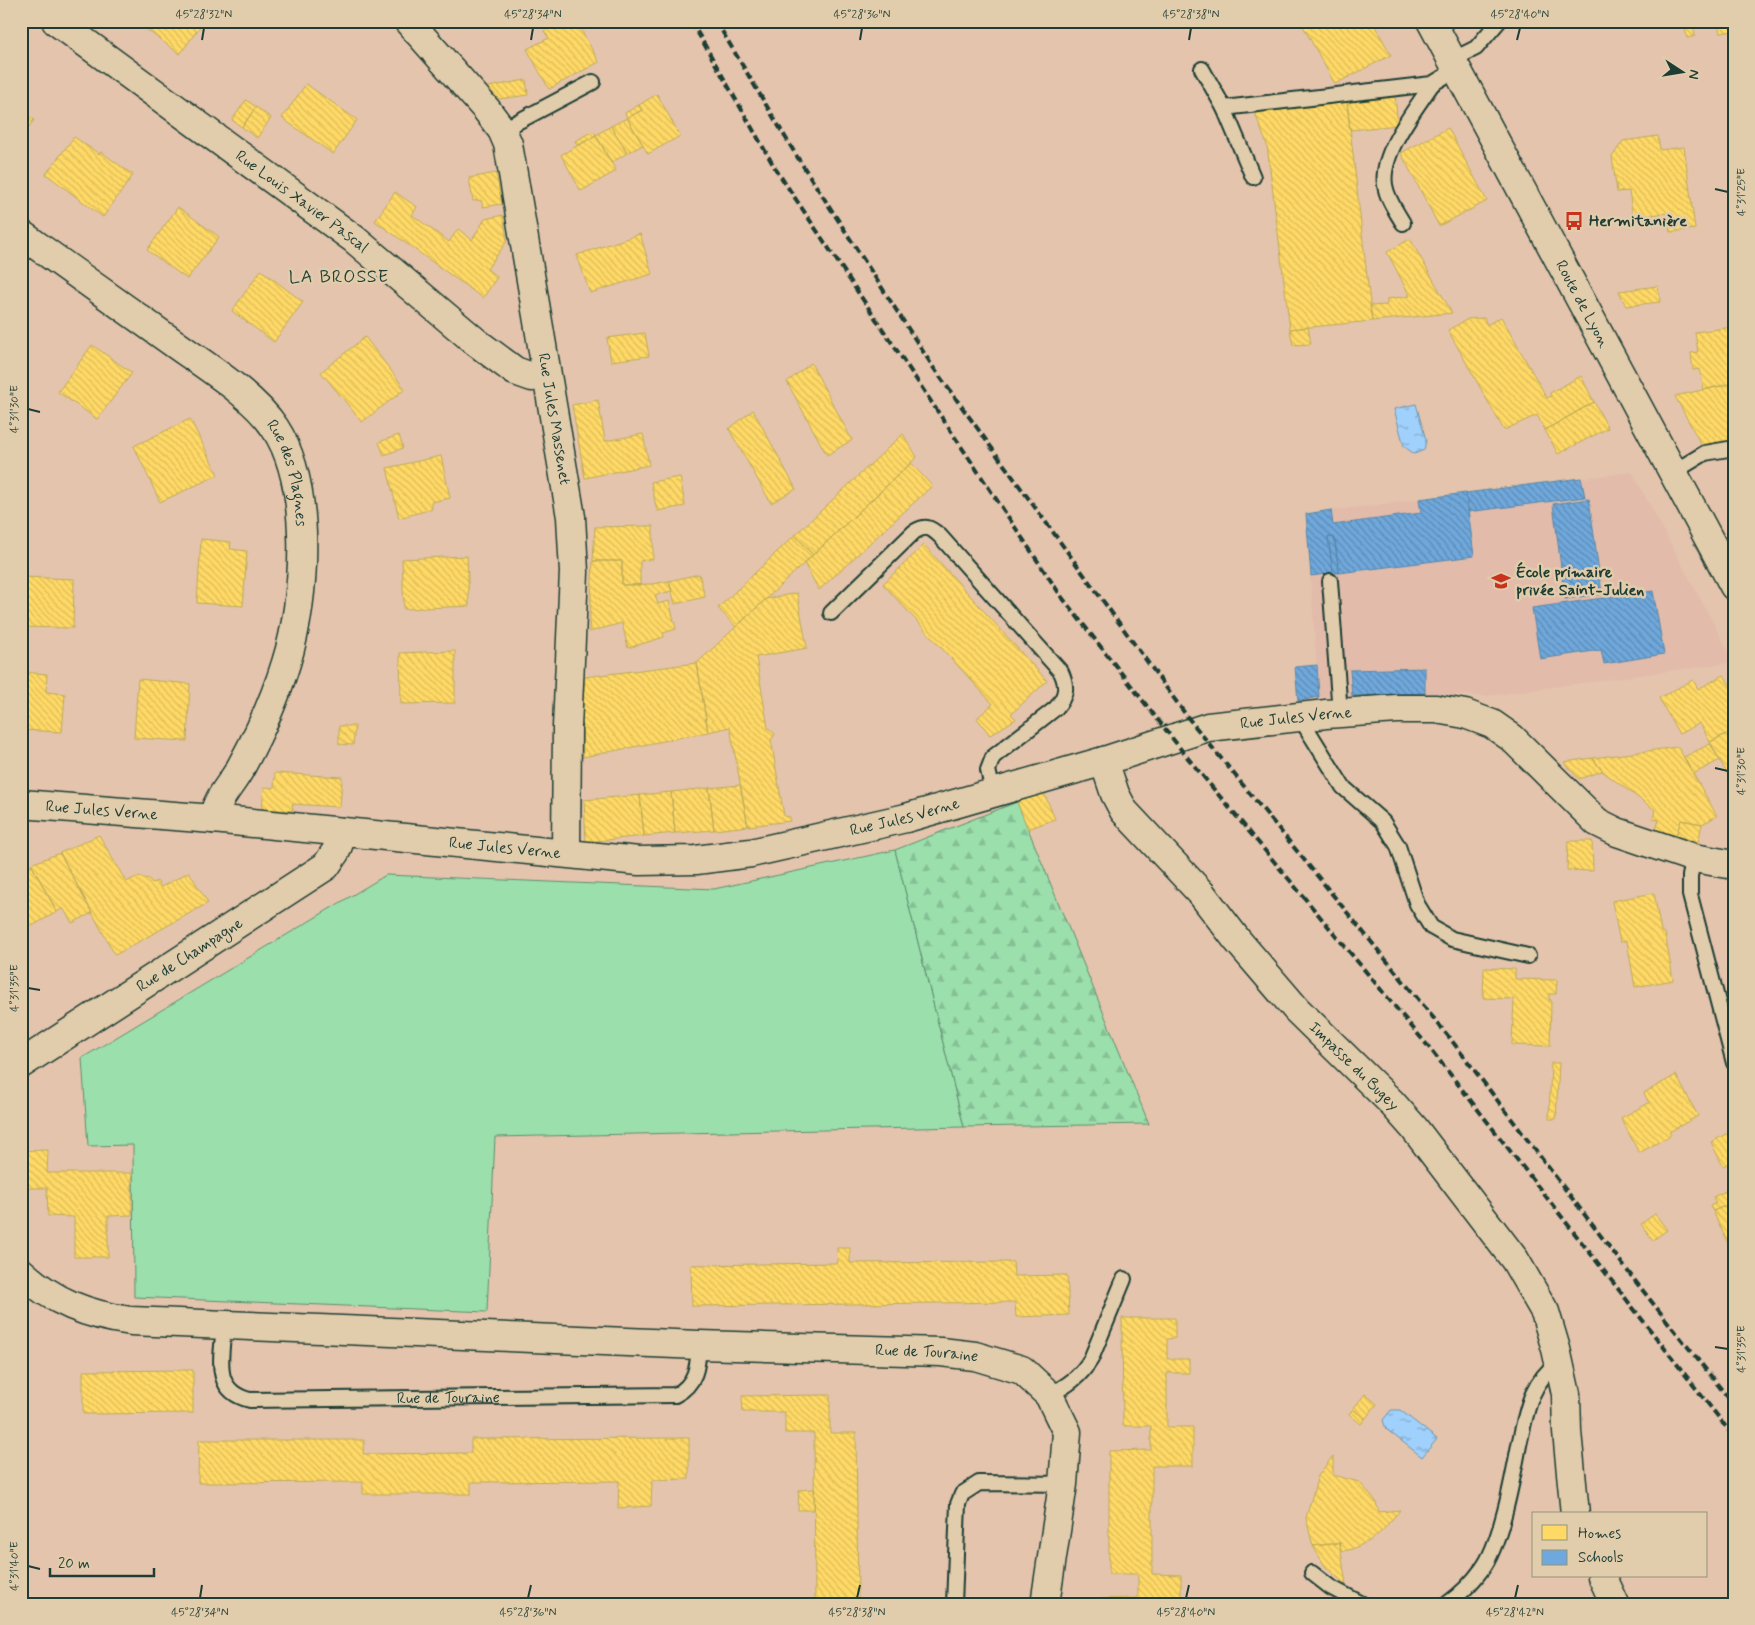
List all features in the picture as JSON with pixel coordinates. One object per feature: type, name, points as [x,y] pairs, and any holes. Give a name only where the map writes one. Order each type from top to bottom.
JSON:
[{"type":"street","name":"Rue Louis Xavier Pascal","points":[[56,21],[354,239],[476,342],[515,371],[532,377],[545,374]]},
{"type":"street","name":"Rue Jules Massenet","points":[[408,21],[502,130],[508,144],[545,374],[571,517],[574,572],[568,727],[566,853]]},
{"type":"street","name":"Route de Lyon","points":[[1431,21],[1672,473],[1730,572]]},
{"type":"street","name":"Rue des Plagnes","points":[[21,234],[238,389],[275,428],[295,474],[302,520],[300,593],[286,662],[264,722],[241,768],[216,805],[213,819]]},
{"type":"street","name":"Rue Jules Verne","points":[[21,804],[213,819],[662,862],[751,853],[906,818],[1104,761],[1208,727],[1298,716],[1436,709],[1465,714],[1492,724],[1512,738],[1597,822],[1618,832],[1694,858],[1734,866]]},
{"type":"street","name":"Impasse du Bugey","points":[[1104,761],[1115,794],[1130,818],[1201,893],[1297,1010],[1391,1102],[1434,1151],[1514,1260],[1534,1291],[1545,1312],[1566,1394],[1567,1432],[1575,1512]]},
{"type":"street","name":"Rue de Champagne","points":[[21,1064],[326,866],[336,851],[342,832]]},
{"type":"street","name":"Rue de Touraine","points":[[21,1272],[38,1288],[69,1305],[100,1316],[131,1321],[699,1345],[941,1352],[975,1356],[1022,1370],[1049,1395],[1066,1432],[1063,1484],[1045,1604]]},
{"type":"street","points":[[1603,1578],[1615,1604]]},
{"type":"lane","points":[[1403,223],[1385,186],[1384,170],[1392,149],[1432,84],[1476,48],[1499,21]]},
{"type":"lane","points":[[1202,69],[1224,108],[1253,177]]},
{"type":"lane","points":[[502,130],[593,82]]},
{"type":"lane","points":[[1224,108],[1432,84]]},
{"type":"lane","points":[[1672,473],[1705,453],[1734,448]]},
{"type":"lane","points":[[831,613],[914,532],[922,527],[930,527],[940,536],[1061,672],[1066,682],[1063,699],[1056,708],[993,757],[988,770],[994,792]]},
{"type":"lane","points":[[1330,582],[1340,713]]},
{"type":"lane","points":[[1298,716],[1343,787],[1383,822],[1398,846],[1417,904],[1431,927],[1452,939],[1528,956]]},
{"type":"lane","points":[[1694,858],[1690,876],[1690,895],[1734,1063]]},
{"type":"lane","points":[[1049,1395],[1076,1379],[1084,1371],[1091,1359],[1124,1279]]},
{"type":"lane","name":"Rue de Touraine","points":[[224,1325],[222,1379],[228,1390],[241,1398],[250,1400],[667,1396],[684,1391],[694,1379],[698,1363],[699,1345]]},
{"type":"lane","points":[[1447,1604],[1463,1592],[1484,1568],[1505,1506],[1528,1403],[1542,1376],[1559,1361]]},
{"type":"lane","points":[[954,1604],[958,1504],[962,1494],[979,1483],[1063,1484]]},
{"type":"lane","points":[[1312,1573],[1330,1587],[1362,1604]]},
{"type":"shaded area","name":"École primaire privée Saint-Julien","points":[[1632,472],[1734,662],[1486,696],[1441,694],[1319,697],[1306,514]]},
{"type":"green space","points":[[1017,802],[1149,1124],[964,1127],[895,850]]},
{"type":"green space","points":[[895,850],[964,1127],[495,1137],[487,1312],[134,1297],[133,1145],[88,1146],[82,1058],[386,875],[714,889]]},
{"type":"water","points":[[1416,404],[1426,440],[1424,450],[1414,454],[1404,446],[1394,409]]},
{"type":"water","points":[[1391,1410],[1400,1410],[1437,1439],[1422,1457],[1386,1429],[1383,1420]]},
{"type":"building: Homes","points":[[135,21],[204,21],[180,54]]},
{"type":"building: Homes","points":[[562,21],[576,21],[599,62],[549,89],[527,49],[549,38],[544,31]]},
{"type":"building: Homes","points":[[1311,21],[1372,21],[1391,55],[1335,84],[1303,26]]},
{"type":"building: Homes","points":[[1718,21],[1734,21],[1734,31],[1720,33]]},
{"type":"building: Homes","points":[[1693,26],[1695,36],[1687,38],[1685,27]]},
{"type":"building: Homes","points":[[526,80],[528,95],[499,99],[488,87]]},
{"type":"building: Homes","points":[[306,84],[357,120],[333,154],[282,118]]},
{"type":"building: Homes","points":[[657,94],[680,136],[648,154],[627,118],[642,110],[639,105]]},
{"type":"building: Homes","points":[[1395,97],[1398,125],[1350,130],[1347,102]]},
{"type":"building: Homes","points":[[246,100],[256,107],[242,127],[232,120]]},
{"type":"building: Homes","points":[[1347,102],[1372,321],[1290,329],[1267,145],[1255,113]]},
{"type":"building: Homes","points":[[639,105],[642,110],[627,118],[625,113]]},
{"type":"building: Homes","points":[[256,107],[271,118],[257,138],[242,127]]},
{"type":"building: Homes","points":[[21,111],[34,120],[21,137]]},
{"type":"building: Homes","points":[[627,118],[643,145],[627,153],[611,126]]},
{"type":"building: Homes","points":[[611,126],[627,153],[611,163],[596,135]]},
{"type":"building: Homes","points":[[1448,128],[1487,201],[1439,226],[1401,153]]},
{"type":"building: Homes","points":[[593,131],[596,135],[578,146],[575,141]]},
{"type":"building: Homes","points":[[596,135],[616,171],[581,191],[561,155]]},
{"type":"building: Homes","points":[[1658,136],[1660,150],[1684,147],[1695,229],[1670,232],[1668,213],[1633,217],[1629,191],[1617,192],[1612,157],[1623,141]]},
{"type":"building: Homes","points":[[74,137],[99,154],[101,152],[133,175],[103,217],[46,174]]},
{"type":"building: Homes","points":[[496,173],[502,204],[483,207],[481,200],[473,201],[469,178]]},
{"type":"building: Homes","points":[[395,192],[417,207],[412,215],[449,242],[458,229],[472,240],[485,219],[503,215],[507,241],[487,269],[497,277],[483,298],[375,221]]},
{"type":"building: Homes","points":[[178,207],[219,237],[187,279],[147,250]]},
{"type":"building: Homes","points":[[640,234],[652,274],[590,293],[577,255]]},
{"type":"building: Homes","points":[[1410,239],[1452,313],[1372,321],[1370,306],[1387,305],[1387,299],[1410,296],[1387,252]]},
{"type":"building: Homes","points":[[261,270],[303,302],[274,342],[232,311]]},
{"type":"building: Homes","points":[[1658,286],[1660,302],[1626,306],[1619,291]]},
{"type":"building: Homes","points":[[1501,317],[1547,398],[1551,396],[1550,393],[1581,376],[1594,402],[1545,430],[1537,415],[1504,430],[1448,330],[1468,319],[1484,318],[1487,325]]},
{"type":"building: Homes","points":[[1308,327],[1311,344],[1293,345],[1290,329]]},
{"type":"building: Homes","points":[[1734,327],[1734,383],[1704,390],[1700,369],[1693,370],[1691,353],[1698,352],[1695,332]]},
{"type":"building: Homes","points":[[645,333],[649,356],[611,361],[607,338]]},
{"type":"building: Homes","points":[[365,337],[405,389],[362,422],[321,372]]},
{"type":"building: Homes","points":[[92,345],[132,373],[97,419],[58,392]]},
{"type":"building: Homes","points":[[811,363],[852,440],[827,455],[787,382]]},
{"type":"building: Homes","points":[[1734,383],[1734,441],[1703,448],[1675,396]]},
{"type":"building: Homes","points":[[598,400],[605,441],[643,434],[649,465],[585,478],[572,405]]},
{"type":"building: Homes","points":[[1594,402],[1608,428],[1558,454],[1545,430]]},
{"type":"building: Homes","points":[[753,410],[796,489],[771,503],[729,429]]},
{"type":"building: Homes","points":[[190,419],[218,475],[160,502],[134,446]]},
{"type":"building: Homes","points":[[903,434],[917,457],[813,555],[795,535]]},
{"type":"building: Homes","points":[[399,435],[403,448],[384,455],[379,442]]},
{"type":"building: Homes","points":[[441,456],[450,498],[431,502],[432,509],[399,518],[387,468]]},
{"type":"building: Homes","points":[[911,463],[932,486],[819,590],[804,563]]},
{"type":"building: Homes","points":[[680,477],[685,506],[657,511],[651,482]]},
{"type":"building: Homes","points":[[21,506],[28,518],[21,522]]},
{"type":"building: Homes","points":[[653,526],[653,559],[640,561],[640,585],[622,585],[622,561],[593,561],[595,527]]},
{"type":"building: Homes","points":[[795,535],[813,555],[736,627],[718,608]]},
{"type":"building: Homes","points":[[201,539],[231,542],[230,549],[247,551],[243,606],[197,603]]},
{"type":"building: Homes","points":[[924,545],[1047,681],[1011,714],[1016,719],[990,735],[977,718],[993,704],[883,584]]},
{"type":"building: Homes","points":[[467,556],[469,606],[404,609],[402,559]]},
{"type":"building: Homes","points":[[593,561],[622,561],[622,585],[653,584],[669,581],[672,591],[655,595],[658,604],[669,601],[676,629],[663,633],[664,637],[628,648],[622,623],[589,632]]},
{"type":"building: Homes","points":[[699,574],[705,597],[675,604],[669,581]]},
{"type":"building: Homes","points":[[21,577],[74,579],[73,628],[21,627]]},
{"type":"building: Homes","points":[[797,593],[807,648],[756,657],[768,728],[775,734],[771,740],[784,816],[790,817],[790,821],[748,826],[730,727],[708,732],[697,663],[766,599]]},
{"type":"building: Homes","points":[[455,651],[455,703],[401,704],[400,653]]},
{"type":"building: Homes","points":[[697,663],[708,732],[583,757],[582,716],[585,677]]},
{"type":"building: Homes","points":[[21,672],[47,674],[46,692],[65,694],[62,732],[21,730]]},
{"type":"building: Homes","points":[[1724,675],[1734,692],[1734,730],[1710,742],[1700,723],[1679,734],[1659,698],[1693,680],[1698,689]]},
{"type":"building: Homes","points":[[138,679],[190,684],[187,741],[134,738]]},
{"type":"building: Homes","points":[[339,726],[355,726],[353,745],[339,744]]},
{"type":"building: Homes","points":[[1734,730],[1734,786],[1710,742]]},
{"type":"building: Homes","points":[[1710,744],[1720,760],[1693,774],[1684,757]]},
{"type":"building: Homes","points":[[1678,747],[1717,816],[1702,824],[1681,820],[1676,836],[1656,830],[1659,820],[1653,818],[1655,810],[1602,771],[1593,758]]},
{"type":"building: Homes","points":[[1593,758],[1602,771],[1579,779],[1564,762]]},
{"type":"building: Homes","points":[[275,773],[342,777],[340,807],[292,804],[293,811],[262,809],[264,787],[274,788]]},
{"type":"building: Homes","points":[[740,785],[748,826],[714,830],[709,788]]},
{"type":"building: Homes","points":[[709,788],[714,830],[675,833],[671,792]]},
{"type":"building: Homes","points":[[671,792],[675,833],[644,836],[640,795]]},
{"type":"building: Homes","points":[[1044,793],[1055,819],[1028,829],[1017,802]]},
{"type":"building: Homes","points":[[640,795],[644,836],[586,842],[584,800]]},
{"type":"building: Homes","points":[[1681,820],[1702,824],[1698,842],[1676,836]]},
{"type":"building: Homes","points":[[99,835],[126,882],[137,877],[149,879],[152,883],[157,881],[161,887],[189,872],[208,903],[115,955],[60,853]]},
{"type":"building: Homes","points":[[1568,841],[1592,841],[1593,871],[1567,870]]},
{"type":"building: Homes","points":[[60,853],[92,913],[72,923],[63,908],[57,912],[31,864]]},
{"type":"building: Homes","points":[[31,864],[57,912],[21,932],[21,872],[31,867]]},
{"type":"building: Homes","points":[[1654,893],[1661,932],[1665,933],[1673,980],[1635,987],[1627,941],[1620,942],[1612,901]]},
{"type":"building: Homes","points":[[1484,968],[1515,969],[1515,979],[1557,980],[1556,994],[1549,994],[1549,1000],[1551,1000],[1550,1046],[1512,1045],[1514,999],[1483,998]]},
{"type":"building: Homes","points":[[1551,1063],[1559,1063],[1556,1119],[1549,1119]]},
{"type":"building: Homes","points":[[1676,1075],[1698,1116],[1669,1132],[1671,1135],[1639,1153],[1621,1118],[1649,1103],[1644,1093]]},
{"type":"building: Homes","points":[[1734,1130],[1734,1161],[1723,1166],[1711,1142]]},
{"type":"building: Homes","points":[[48,1150],[47,1173],[132,1173],[132,1215],[108,1216],[108,1257],[74,1257],[74,1217],[48,1216],[47,1188],[21,1188],[21,1151]]},
{"type":"building: Homes","points":[[1730,1189],[1734,1202],[1713,1211],[1710,1206],[1716,1203],[1713,1197]]},
{"type":"building: Homes","points":[[1734,1202],[1734,1256],[1713,1211]]},
{"type":"building: Homes","points":[[1655,1214],[1667,1230],[1653,1240],[1641,1224]]},
{"type":"building: Homes","points":[[837,1248],[850,1248],[850,1263],[1013,1262],[1014,1276],[1067,1275],[1069,1315],[1016,1317],[1015,1302],[692,1306],[691,1265],[838,1263]]},
{"type":"building: Homes","points":[[1122,1318],[1175,1318],[1175,1338],[1167,1339],[1167,1359],[1189,1359],[1189,1373],[1167,1373],[1167,1427],[1193,1427],[1193,1466],[1152,1466],[1152,1574],[1181,1575],[1181,1604],[1096,1604],[1096,1599],[1138,1598],[1138,1574],[1109,1574],[1109,1451],[1151,1450],[1151,1426],[1123,1426]]},
{"type":"building: Homes","points":[[193,1370],[193,1413],[83,1414],[83,1371]]},
{"type":"building: Homes","points":[[1365,1394],[1377,1404],[1365,1419],[1353,1409]]},
{"type":"building: Homes","points":[[830,1395],[830,1433],[856,1433],[858,1604],[815,1604],[814,1433],[785,1433],[785,1412],[743,1412],[742,1396]]},
{"type":"building: Homes","points":[[1353,1409],[1365,1419],[1361,1424],[1349,1414]]},
{"type":"building: Homes","points":[[689,1438],[689,1479],[652,1480],[651,1506],[618,1508],[619,1481],[471,1482],[471,1494],[363,1494],[363,1482],[198,1483],[199,1440],[364,1440],[363,1454],[471,1453],[471,1439]]},
{"type":"building: Homes","points":[[1333,1456],[1333,1475],[1359,1482],[1375,1500],[1379,1512],[1400,1510],[1382,1531],[1371,1540],[1341,1552],[1340,1543],[1313,1546],[1306,1518],[1318,1476]]},
{"type":"building: Homes","points":[[814,1489],[814,1510],[798,1510],[799,1490]]},
{"type":"building: Homes","points":[[1340,1543],[1346,1585],[1325,1566],[1313,1546]]},
{"type":"building: Schools","points":[[1581,478],[1585,497],[1468,512],[1466,493]]},
{"type":"building: Schools","points":[[1466,493],[1474,556],[1339,573],[1334,537],[1328,537],[1333,573],[1311,576],[1306,514],[1331,510],[1333,525],[1421,513],[1419,499]]},
{"type":"building: Schools","points":[[1589,499],[1602,594],[1565,599],[1553,504]]},
{"type":"building: Schools","points":[[1328,537],[1335,538],[1339,573],[1333,573]]},
{"type":"building: Schools","points":[[1653,591],[1664,654],[1604,664],[1601,650],[1540,659],[1532,608]]},
{"type":"building: Schools","points":[[1317,665],[1319,697],[1298,701],[1295,667]]},
{"type":"building: Schools","points":[[1425,668],[1425,693],[1352,696],[1350,670]]},
{"type":"railway","points":[[691,21],[775,168],[1061,596],[1187,757],[1432,1051],[1734,1437]]},
{"type":"railway","points":[[716,21],[796,155],[935,370],[1189,719],[1449,1037],[1636,1282],[1734,1405]]},
{"type":"place","name":"Hermitanière","points":[[1574,221]]},
{"type":"place","name":"École primaire privée Saint-Julien","points":[[1501,581]]},
{"type":"district","name":"LA BROSSE","points":[[339,277]]}]
